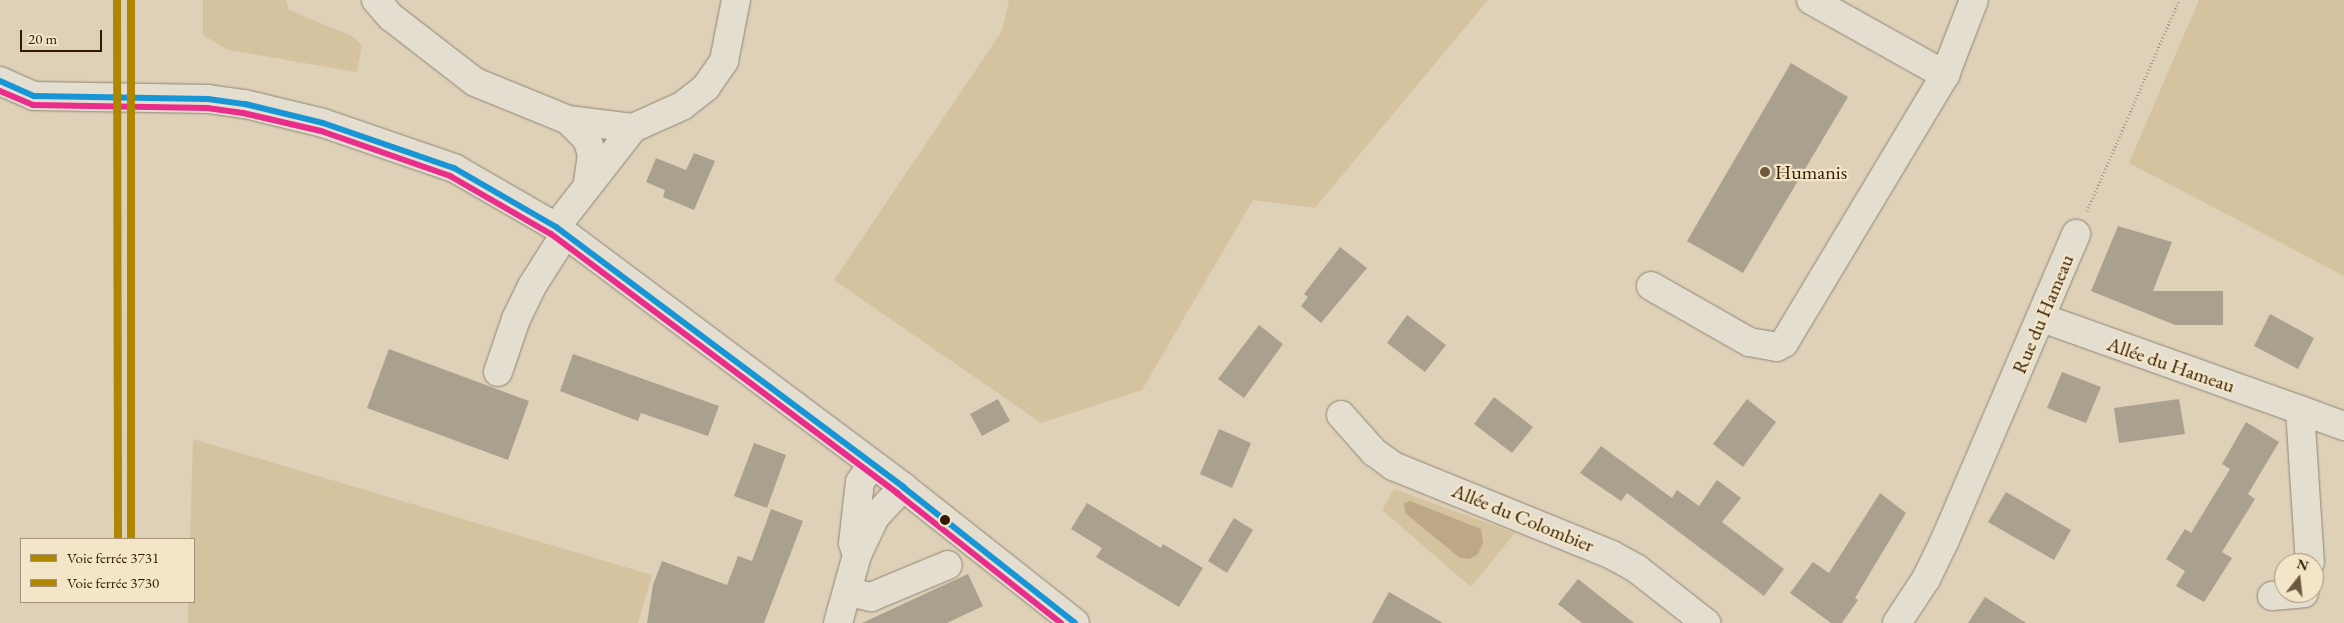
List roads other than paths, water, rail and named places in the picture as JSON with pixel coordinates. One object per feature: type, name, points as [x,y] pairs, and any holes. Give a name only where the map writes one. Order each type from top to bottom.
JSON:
[{"type":"street","points":[[376,0],[391,17],[475,82],[568,120],[633,128]]},
{"type":"street","points":[[498,372],[516,319],[588,183],[633,128],[682,106],[706,87],[724,61],[736,0]]},
{"type":"street","points":[[1810,0],[1945,75]]},
{"type":"street","points":[[1651,286],[1749,342],[1777,347],[1784,343],[1945,75],[1974,0]]},
{"type":"street","points":[[0,81],[34,96],[194,98],[245,104],[396,146],[454,168],[561,231],[903,487],[1075,623]]},
{"type":"street","points":[[568,120],[588,139],[592,154],[588,183]]},
{"type":"street","name":"Rue du Hameau","points":[[1897,623],[1926,579],[1945,540],[2042,318],[2076,234]]},
{"type":"street","name":"Allée du Hameau","points":[[2042,318],[2344,426]]},
{"type":"street","points":[[2300,410],[2309,553]]},
{"type":"street","name":"Allée du Colombier","points":[[1341,415],[1374,452],[1393,466],[1612,554],[1637,569],[1706,623]]},
{"type":"street","points":[[857,555],[853,543],[860,482],[872,465]]},
{"type":"street","points":[[838,623],[849,592],[857,555],[875,517],[903,487]]},
{"type":"street","points":[[849,592],[871,597],[948,565]]},
{"type":"rail line","name":"3730","points":[[117,0],[118,538]]},
{"type":"rail line","name":"3731","points":[[131,0],[131,538]]},
{"type":"place","name":"Humanis","points":[[1765,172]]}]
